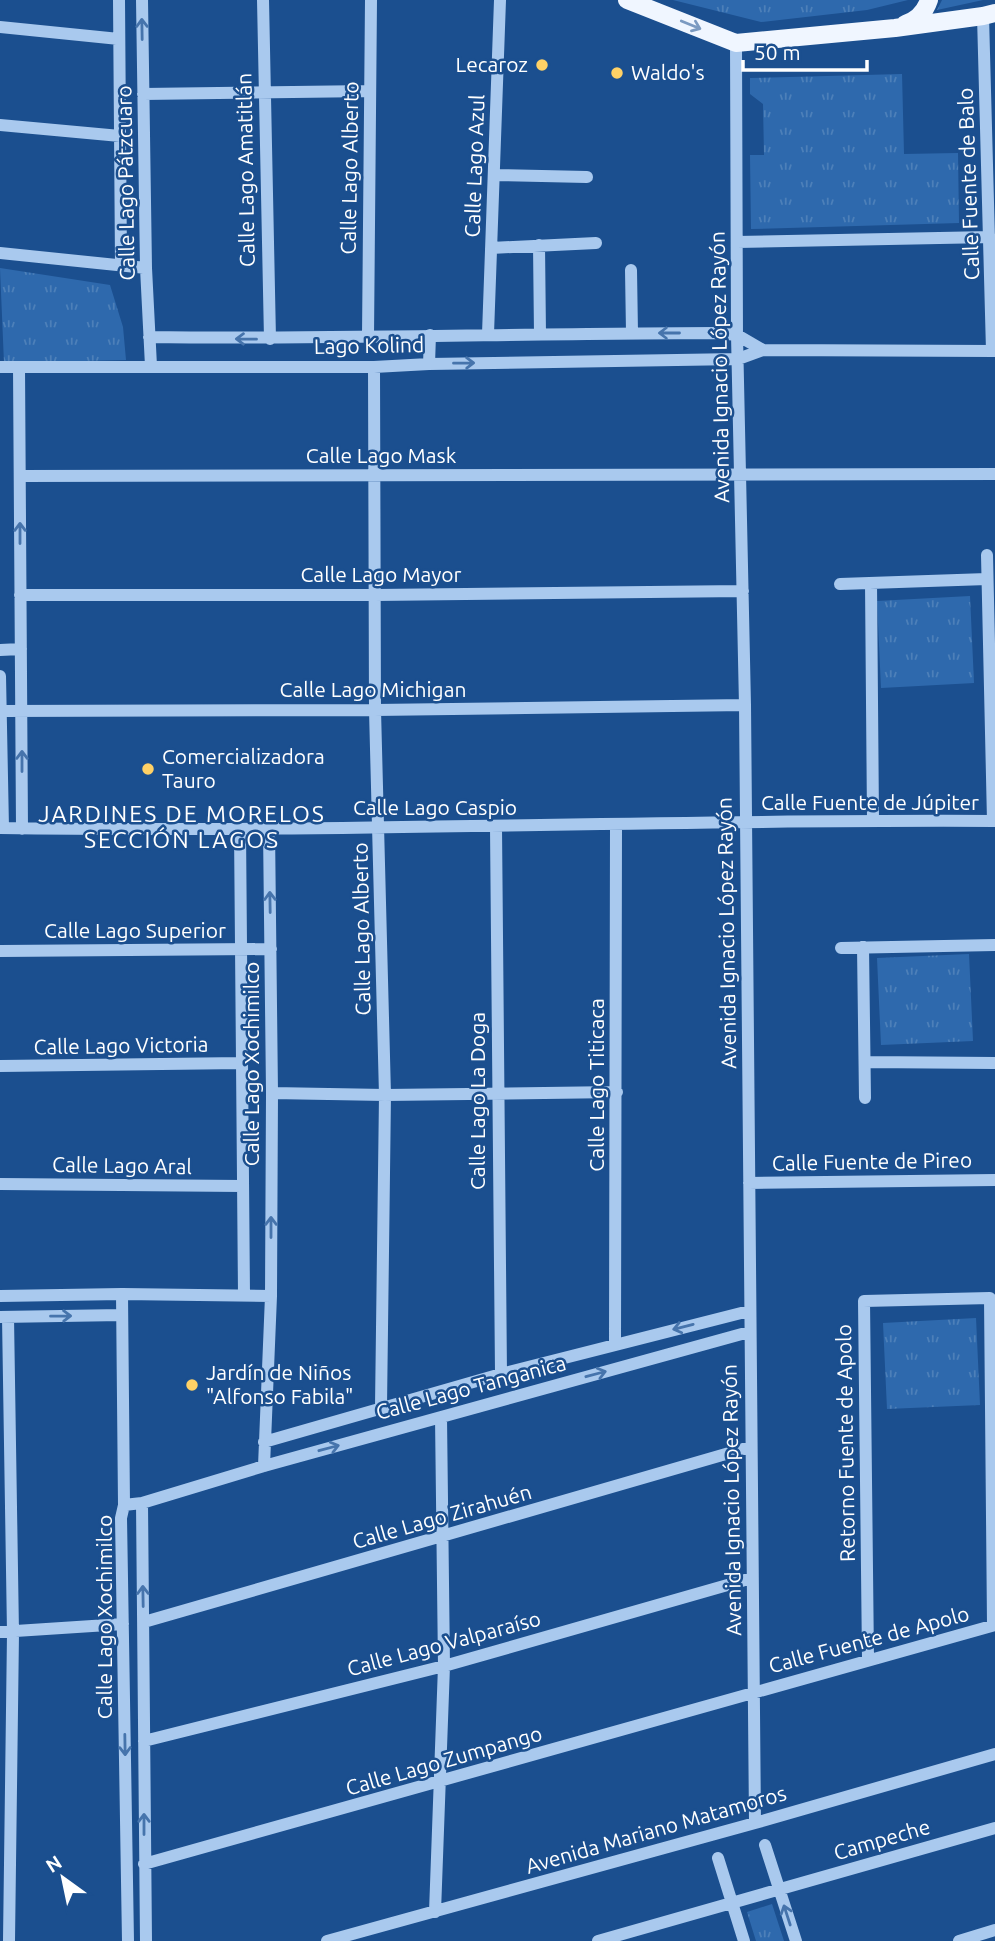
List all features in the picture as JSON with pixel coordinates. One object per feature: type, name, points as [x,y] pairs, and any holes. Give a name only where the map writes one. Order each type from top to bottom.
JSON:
[{"type":"main road","points":[[627,0],[736,43],[895,28],[989,14]]},
{"type":"main road","points":[[895,28],[913,22],[925,11],[929,0]]},
{"type":"street","name":"Calle Lago Pátzcuaro","points":[[118,0],[121,264]]},
{"type":"street","name":"Calle Lago Pátzcuaro","points":[[142,0],[146,268],[151,366]]},
{"type":"street","name":"Calle Lago Amatitlán","points":[[263,0],[270,339]]},
{"type":"street","name":"Calle Lago Alberto","points":[[368,337],[371,0]]},
{"type":"street","name":"Calle Lago Azul","points":[[488,334],[500,0]]},
{"type":"street","name":"Calle Fuente de Balo","points":[[989,14],[990,237],[994,351]]},
{"type":"street","points":[[0,26],[119,39]]},
{"type":"street","name":"Avenida Ignacio López Rayón","points":[[736,43],[737,335],[745,705],[755,1823]]},
{"type":"street","points":[[119,75],[143,75]]},
{"type":"street","points":[[143,94],[370,91]]},
{"type":"street","points":[[0,125],[120,136]]},
{"type":"street","points":[[494,175],[587,177]]},
{"type":"street","points":[[737,242],[990,237]]},
{"type":"street","points":[[491,247],[596,243]]},
{"type":"street","points":[[539,245],[540,334]]},
{"type":"street","points":[[0,253],[146,268]]},
{"type":"street","points":[[631,270],[632,333]]},
{"type":"street","name":"Lago Kolind","points":[[149,337],[270,339],[488,334],[737,335]]},
{"type":"street","points":[[429,364],[430,335]]},
{"type":"street","points":[[737,335],[763,350],[994,351]]},
{"type":"street","name":"Lago Kolind","points":[[0,367],[374,367],[738,359],[763,350]]},
{"type":"street","points":[[19,367],[22,829]]},
{"type":"street","name":"Calle Lago Alberto","points":[[374,367],[375,710],[385,1095],[380,1407]]},
{"type":"street","name":"Calle Lago Mask","points":[[21,475],[995,474]]},
{"type":"street","points":[[987,555],[994,821]]},
{"type":"street","points":[[840,584],[987,579]]},
{"type":"street","points":[[871,583],[873,820]]},
{"type":"street","name":"Calle Lago Mayor","points":[[20,595],[743,591]]},
{"type":"street","points":[[0,650],[21,649]]},
{"type":"street","points":[[0,676],[2,828]]},
{"type":"street","name":"Calle Lago Michigan","points":[[1,711],[745,705]]},
{"type":"street","name":"Calle Fuente de Júpiter","points":[[744,823],[994,821]]},
{"type":"street","name":"Calle Lago Caspio","points":[[2,828],[269,829],[744,823]]},
{"type":"street","name":"Calle Lago Titicaca","points":[[615,1345],[616,825]]},
{"type":"street","name":"Calle Lago La Doga","points":[[496,827],[501,1374]]},
{"type":"street","name":"Calle Lago Xochimilco","points":[[240,829],[244,1295]]},
{"type":"street","name":"Calle Lago Xochimilco","points":[[264,1466],[271,1296],[269,829]]},
{"type":"street","points":[[841,948],[995,945]]},
{"type":"street","points":[[863,947],[865,1098]]},
{"type":"street","name":"Calle Lago Superior","points":[[0,951],[271,949]]},
{"type":"street","points":[[865,1062],[995,1063]]},
{"type":"street","name":"Calle Lago Victoria","points":[[0,1066],[242,1063]]},
{"type":"street","points":[[272,1093],[385,1095],[617,1092]]},
{"type":"street","name":"Calle Fuente de Pireo","points":[[749,1183],[995,1180]]},
{"type":"street","name":"Calle Lago Aral","points":[[0,1184],[243,1186]]},
{"type":"street","name":"Calle Lago Xochimilco","points":[[122,1294],[124,1505],[121,1518],[128,1941]]},
{"type":"street","points":[[0,1296],[271,1296]]},
{"type":"street","name":"Retorno Fuente de Apolo","points":[[868,1659],[864,1301],[990,1298],[994,1625]]},
{"type":"street","name":"Calle Lago Tanganica","points":[[264,1442],[501,1374],[749,1311]]},
{"type":"street","points":[[9,1941],[4,1317],[122,1315]]},
{"type":"street","name":"Calle Lago Tanganica","points":[[124,1505],[142,1503],[264,1466],[749,1332]]},
{"type":"street","points":[[530,1367],[533,1391]]},
{"type":"street","points":[[435,1912],[444,1666],[441,1417]]},
{"type":"street","name":"Calle Lago Zirahuén","points":[[144,1622],[750,1447]]},
{"type":"street","name":"Calle Lago Xochimilco","points":[[142,1503],[146,1941]]},
{"type":"street","name":"Calle Lago Valparaíso","points":[[144,1741],[444,1666],[752,1578]]},
{"type":"street","points":[[7,1632],[123,1624]]},
{"type":"street","name":"Calle Fuente de Apolo","points":[[753,1692],[994,1625]]},
{"type":"street","name":"Calle Lago Zumpango","points":[[144,1864],[753,1692]]},
{"type":"street","name":"Avenida Mariano Matamoros","points":[[327,1941],[995,1754]]},
{"type":"street","name":"Campeche","points":[[598,1941],[995,1828]]},
{"type":"street","points":[[765,1844],[796,1941]]},
{"type":"street","points":[[718,1858],[744,1941]]},
{"type":"street","points":[[959,1941],[995,1930]]},
{"type":"green space","points":[[673,0],[908,0],[867,10],[761,22]]},
{"type":"green space","points":[[942,0],[983,0],[937,10]]},
{"type":"green space","points":[[902,74],[904,154],[958,153],[959,223],[751,229],[750,155],[764,155],[763,104],[750,94],[750,78]]},
{"type":"green space","points":[[0,268],[110,285],[123,327],[126,360],[4,363]]},
{"type":"green space","points":[[970,596],[974,683],[881,688],[877,601]]},
{"type":"green space","points":[[969,954],[973,1041],[881,1045],[877,958]]},
{"type":"green space","points":[[976,1318],[980,1405],[887,1409],[883,1323]]},
{"type":"green space","points":[[772,1904],[784,1941],[756,1941],[747,1912]]},
{"type":"place","name":"Lecaroz","points":[[542,65]]},
{"type":"place","name":"Waldo's","points":[[617,73]]},
{"type":"place","name":"Comercializadora Tauro","points":[[148,769]]},
{"type":"place","name":"Jardín de Niños \"Alfonso Fabila\"","points":[[192,1385]]},
{"type":"district","name":"JARDINES DE MORELOS SECCIÓN LAGOS","points":[[182,827]]}]
